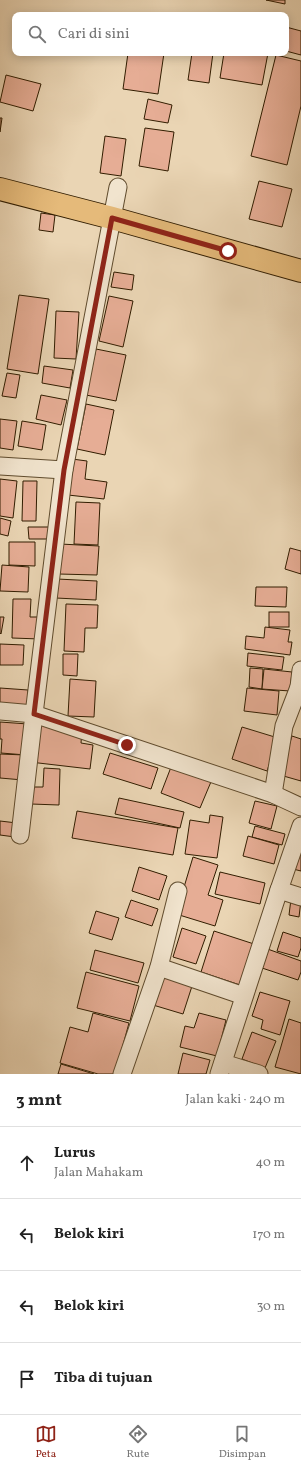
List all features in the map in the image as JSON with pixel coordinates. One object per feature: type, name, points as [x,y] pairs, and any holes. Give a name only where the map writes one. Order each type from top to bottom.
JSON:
[{"type":"main road","points":[[0,188],[301,271]]},
{"type":"street","points":[[20,835],[64,470],[118,186]]},
{"type":"street","points":[[0,466],[64,470]]},
{"type":"street","points":[[273,794],[284,726],[300,681]]},
{"type":"street","points":[[0,711],[34,714],[273,794],[301,807]]},
{"type":"street","points":[[258,1074],[221,1069],[301,826]]},
{"type":"street","points":[[279,890],[301,897]]},
{"type":"street","points":[[122,1074],[159,967],[178,891]]},
{"type":"street","points":[[159,967],[244,996]]},
{"type":"building","points":[[266,0],[285,0],[285,4]]},
{"type":"building","points":[[289,28],[301,31],[301,55],[289,52]]},
{"type":"building","points":[[128,56],[164,56],[158,94],[123,89]]},
{"type":"building","points":[[192,56],[213,56],[209,83],[188,80]]},
{"type":"building","points":[[224,56],[267,56],[262,85],[220,78]]},
{"type":"building","points":[[276,56],[301,61],[301,106],[287,165],[251,156]]},
{"type":"building","points":[[6,75],[41,84],[33,111],[0,102]]},
{"type":"building","points":[[148,99],[172,105],[168,123],[144,119]]},
{"type":"building","points":[[0,118],[2,118],[0,132]]},
{"type":"building","points":[[145,128],[174,132],[168,171],[139,166]]},
{"type":"building","points":[[105,136],[126,139],[121,176],[100,173]]},
{"type":"building","points":[[259,181],[292,189],[282,227],[249,219]]},
{"type":"building","points":[[41,213],[55,215],[53,232],[39,230]]},
{"type":"building","points":[[114,272],[134,275],[132,290],[111,287]]},
{"type":"building","points":[[19,295],[49,299],[38,374],[7,369]]},
{"type":"building","points":[[109,296],[133,301],[123,347],[99,341]]},
{"type":"building","points":[[56,311],[79,312],[76,359],[54,358]]},
{"type":"building","points":[[96,349],[126,355],[116,401],[86,395]]},
{"type":"building","points":[[44,366],[73,370],[70,388],[42,383]]},
{"type":"building","points":[[7,373],[20,375],[16,398],[2,396]]},
{"type":"building","points":[[41,395],[67,400],[61,425],[36,419]]},
{"type":"building","points":[[86,404],[114,410],[105,455],[77,449]]},
{"type":"building","points":[[0,419],[17,421],[13,450],[0,448]]},
{"type":"building","points":[[22,421],[46,425],[42,450],[18,446]]},
{"type":"building","points":[[72,459],[87,461],[85,479],[107,482],[104,499],[68,495]]},
{"type":"building","points":[[0,479],[17,481],[13,518],[0,516]]},
{"type":"building","points":[[23,481],[37,481],[36,521],[22,521]]},
{"type":"building","points":[[76,502],[100,503],[98,545],[74,544]]},
{"type":"building","points":[[0,518],[11,521],[8,536],[0,534]]},
{"type":"building","points":[[28,527],[49,527],[49,539],[29,539]]},
{"type":"building","points":[[9,542],[35,542],[35,566],[9,565]]},
{"type":"building","points":[[60,544],[99,546],[97,575],[59,574]]},
{"type":"building","points":[[290,548],[301,551],[301,574],[285,569]]},
{"type":"building","points":[[2,565],[29,567],[28,592],[0,591]]},
{"type":"building","points":[[57,579],[97,581],[96,600],[56,598]]},
{"type":"building","points":[[256,587],[287,587],[286,607],[255,606]]},
{"type":"building","points":[[13,599],[31,599],[30,617],[41,617],[40,639],[12,638]]},
{"type":"building","points":[[66,604],[98,605],[97,628],[85,628],[84,652],[64,651]]},
{"type":"building","points":[[269,612],[289,612],[289,627],[269,627]]},
{"type":"building","points":[[0,617],[4,617],[1,634],[0,633]]},
{"type":"building","points":[[265,627],[290,630],[288,642],[292,642],[290,655],[245,649],[246,636],[264,638]]},
{"type":"building","points":[[0,644],[24,645],[23,665],[0,665]]},
{"type":"building","points":[[248,653],[284,657],[282,670],[247,666]]},
{"type":"building","points":[[63,654],[78,654],[77,676],[63,675]]},
{"type":"building","points":[[250,668],[263,669],[262,689],[249,687]]},
{"type":"building","points":[[264,669],[292,672],[290,691],[262,689]]},
{"type":"building","points":[[70,679],[96,681],[94,717],[68,716]]},
{"type":"building","points":[[0,688],[28,690],[27,709],[0,707]]},
{"type":"building","points":[[247,688],[279,691],[277,715],[244,711]]},
{"type":"building","points":[[0,722],[28,724],[26,755],[1,753],[2,739],[0,739]]},
{"type":"building","points":[[34,724],[82,730],[81,743],[93,745],[90,769],[30,762]]},
{"type":"building","points":[[242,727],[278,738],[267,771],[232,759]]},
{"type":"building","points":[[292,736],[301,739],[301,781],[280,775]]},
{"type":"building","points":[[110,753],[158,768],[151,789],[103,774]]},
{"type":"building","points":[[0,754],[25,755],[23,780],[0,778]]},
{"type":"building","points":[[173,762],[213,777],[200,808],[161,793]]},
{"type":"building","points":[[44,768],[60,769],[59,805],[31,804],[31,787],[43,787]]},
{"type":"building","points":[[119,798],[184,812],[180,828],[115,814]]},
{"type":"building","points":[[255,801],[277,806],[271,829],[249,823]]},
{"type":"building","points":[[77,811],[178,828],[173,855],[72,838]]},
{"type":"building","points":[[210,815],[223,817],[217,858],[185,854],[190,820],[209,823]]},
{"type":"building","points":[[0,821],[17,823],[15,837],[0,835]]},
{"type":"building","points":[[255,826],[285,834],[282,845],[252,837]]},
{"type":"building","points":[[248,836],[279,845],[274,864],[243,856]]},
{"type":"building","points":[[301,852],[301,871],[293,869]]},
{"type":"building","points":[[193,857],[218,865],[208,895],[223,900],[215,926],[176,914]]},
{"type":"building","points":[[139,867],[167,876],[159,900],[132,891]]},
{"type":"building","points":[[220,872],[265,883],[260,904],[215,894]]},
{"type":"building","points":[[291,899],[301,900],[299,917],[289,915]]},
{"type":"building","points":[[131,900],[158,909],[152,926],[125,917]]},
{"type":"building","points":[[96,911],[119,918],[112,940],[89,933]]},
{"type":"building","points":[[182,928],[206,936],[196,964],[173,957]]},
{"type":"building","points":[[214,931],[254,944],[240,985],[201,972]]},
{"type":"building","points":[[283,932],[301,938],[301,948],[298,957],[277,951]]},
{"type":"building","points":[[262,947],[301,961],[301,972],[298,980],[256,966]]},
{"type":"building","points":[[95,950],[144,963],[138,983],[90,970]]},
{"type":"building","points":[[86,972],[139,986],[130,1021],[77,1008]]},
{"type":"building","points":[[162,974],[193,983],[183,1014],[153,1005]]},
{"type":"building","points":[[260,992],[290,1001],[280,1035],[261,1029],[263,1020],[252,1016]]},
{"type":"building","points":[[93,1013],[129,1023],[115,1074],[98,1074],[60,1063],[70,1027],[88,1032]]},
{"type":"building","points":[[199,1013],[226,1020],[217,1056],[180,1047],[185,1026],[194,1028]]},
{"type":"building","points":[[289,1019],[301,1023],[301,1074],[275,1067]]},
{"type":"building","points":[[252,1032],[276,1041],[265,1068],[242,1059]]},
{"type":"building","points":[[183,1053],[210,1060],[206,1074],[178,1074]]},
{"type":"building","points":[[61,1064],[94,1074],[58,1074]]},
{"type":"route","points":[[127,745],[34,714],[64,470],[112,218],[228,251]]}]
